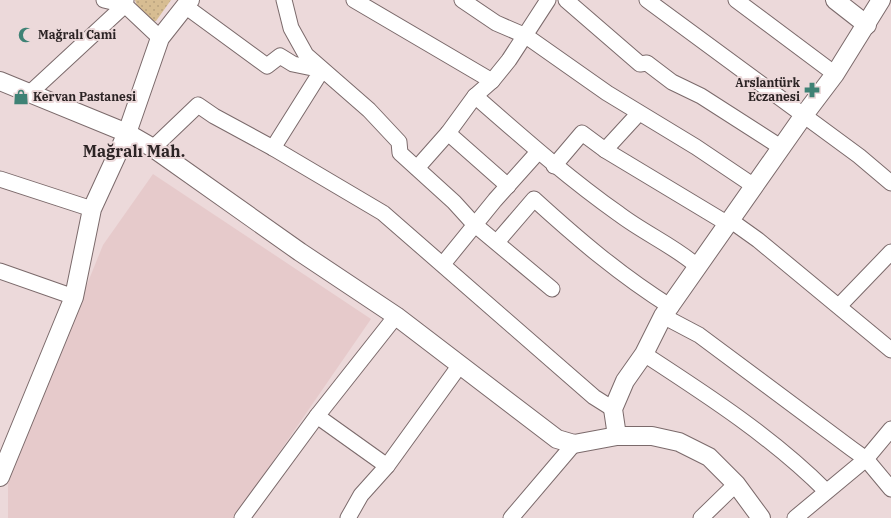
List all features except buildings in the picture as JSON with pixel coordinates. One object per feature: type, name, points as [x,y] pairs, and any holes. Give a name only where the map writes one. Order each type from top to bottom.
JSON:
[{"type":"street","points":[[104,0],[126,3],[160,38]]},
{"type":"street","points":[[284,0],[290,28],[306,55],[374,116],[399,142],[400,153],[454,202],[474,224],[552,289]]},
{"type":"street","points":[[354,0],[492,81]]},
{"type":"street","points":[[462,0],[496,23],[526,36],[639,112],[696,147],[754,186]]},
{"type":"street","points":[[417,168],[448,133],[475,96],[492,81],[526,36],[548,0]]},
{"type":"street","points":[[566,0],[640,64],[647,63],[672,82],[700,96],[782,148]]},
{"type":"street","points":[[647,0],[859,156],[891,183]]},
{"type":"street","points":[[736,0],[835,74]]},
{"type":"street","points":[[835,0],[867,25]]},
{"type":"street","points":[[617,436],[613,409],[625,381],[644,354],[667,312],[697,266],[804,115],[835,74],[867,25],[881,0]]},
{"type":"street","points":[[31,92],[126,3]]},
{"type":"street","points":[[0,478],[74,297],[92,209],[127,133],[160,38],[188,3],[267,66],[280,56],[293,64],[322,70]]},
{"type":"street","points":[[273,148],[322,70]]},
{"type":"street","points":[[0,81],[31,92],[127,133],[153,148],[300,252],[396,316],[557,439],[574,444],[617,436],[652,436],[679,442],[709,457],[736,484],[761,518]]},
{"type":"street","points":[[475,96],[554,166],[621,216],[697,266]]},
{"type":"street","points":[[153,148],[198,105],[214,116],[273,148],[383,213],[443,264],[594,398],[613,409]]},
{"type":"street","points":[[605,150],[639,112]]},
{"type":"street","points":[[448,133],[508,186]]},
{"type":"street","points":[[554,166],[582,133],[605,150],[758,240],[891,350]]},
{"type":"street","points":[[443,264],[474,224],[538,152]]},
{"type":"street","points":[[0,179],[92,209]]},
{"type":"street","points":[[497,242],[534,199],[597,256],[644,291],[667,312],[866,460],[891,489]]},
{"type":"street","points":[[839,306],[891,252]]},
{"type":"street","points":[[0,271],[74,297]]},
{"type":"street","points":[[242,518],[317,416],[396,316]]},
{"type":"street","points":[[644,354],[697,389],[761,435],[826,491]]},
{"type":"street","points":[[348,518],[361,495],[387,466],[460,365]]},
{"type":"street","points":[[317,416],[387,466]]},
{"type":"street","points":[[795,518],[826,491],[866,460],[891,429]]},
{"type":"street","points":[[511,518],[574,444]]},
{"type":"street","points":[[701,518],[736,484]]},
{"type":"shaded area","points":[[135,0],[171,0],[156,21],[150,22],[138,9]]},
{"type":"shaded area","points":[[153,174],[371,319],[234,518],[8,518],[8,479],[103,245]]},
{"type":"place","name":"Mağralı Cami","points":[[26,35]]},
{"type":"place","name":"Arslantürk Eczanesi","points":[[812,90]]},
{"type":"place","name":"Kervan Pastanesi","points":[[21,97]]},
{"type":"district","name":"Mağralı Mah.","points":[[134,151]]}]
